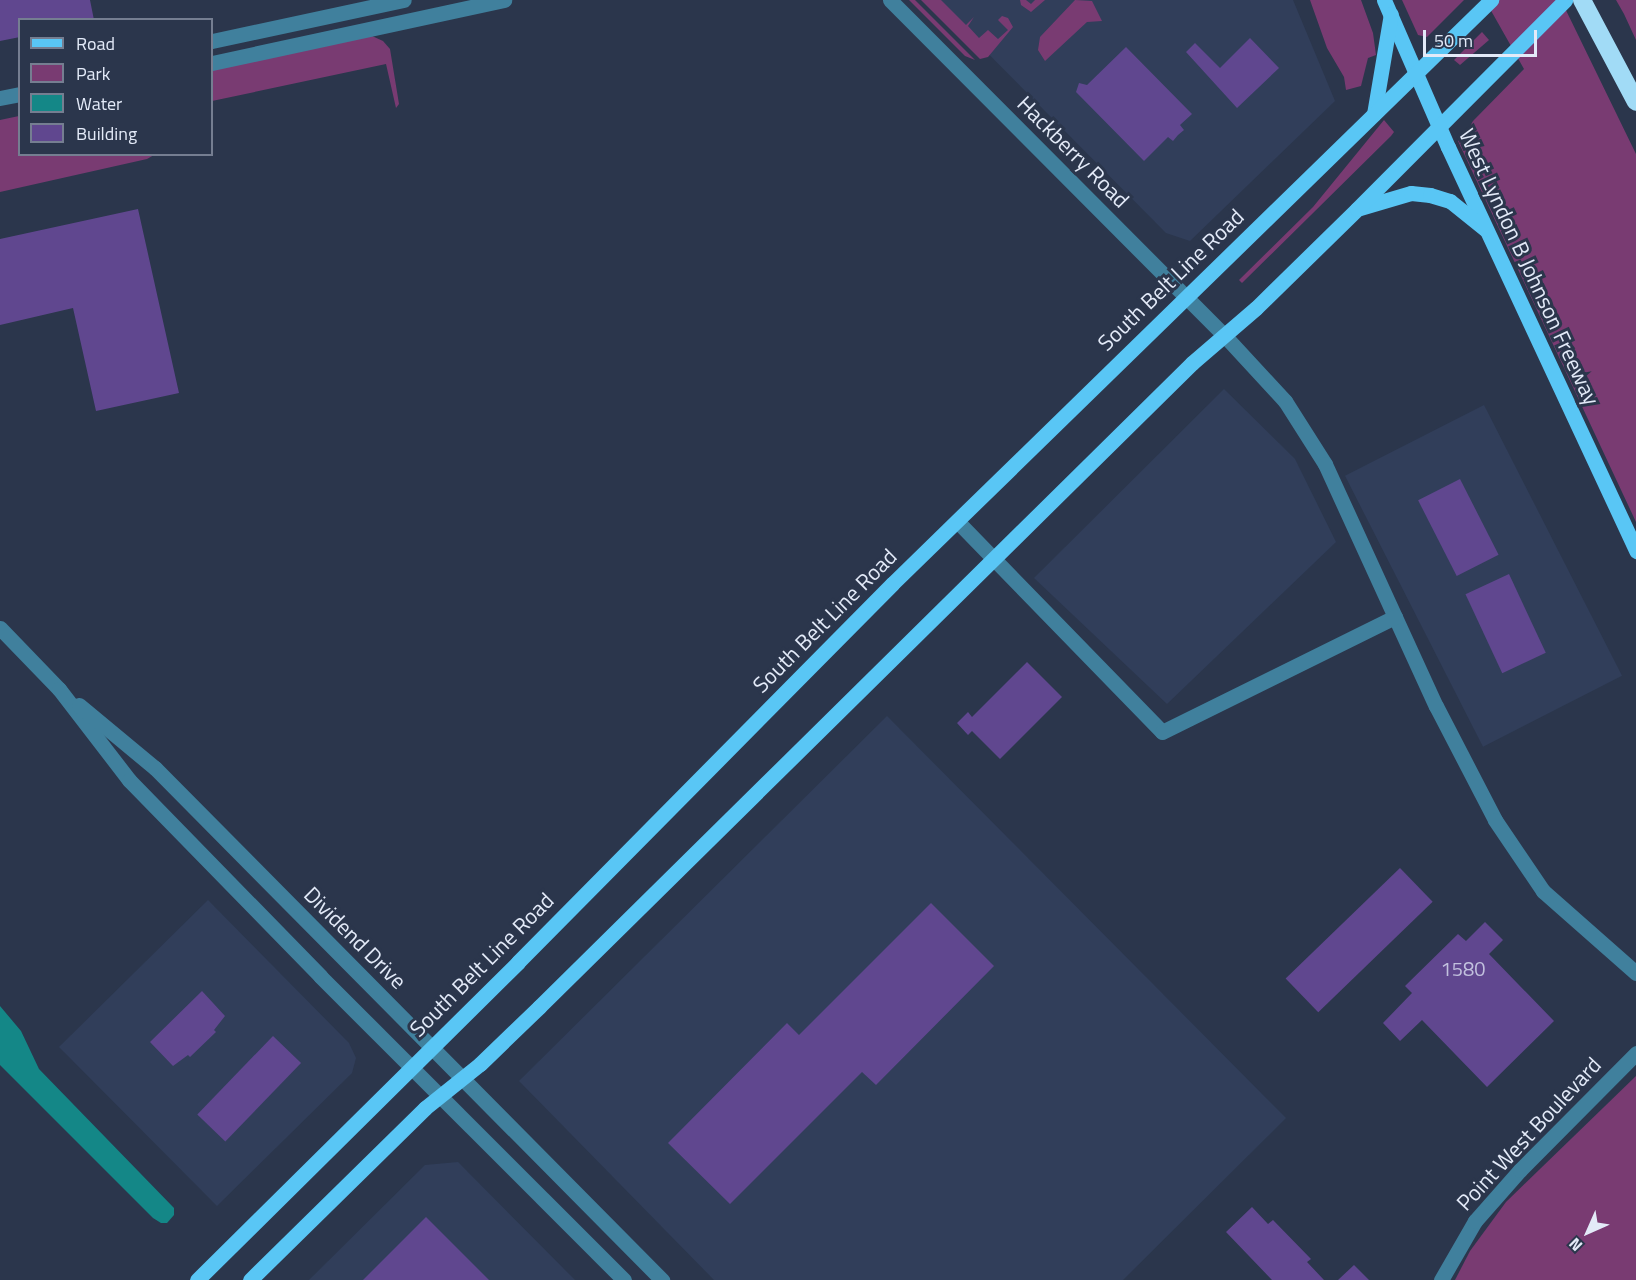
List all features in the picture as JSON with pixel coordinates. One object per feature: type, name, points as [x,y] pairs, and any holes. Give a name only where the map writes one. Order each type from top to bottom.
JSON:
[{"type":"highway","points":[[1582,0],[1636,102]]},
{"type":"main road","name":"South Belt Line Road","points":[[197,1280],[957,521],[1491,0]]},
{"type":"main road","points":[[250,1280],[441,1096],[539,1007],[1184,371],[1357,209],[1565,0]]},
{"type":"main road","name":"West Lyndon B Johnson Freeway","points":[[1387,7],[1487,231],[1636,551]]},
{"type":"main road","points":[[1374,114],[1387,7]]},
{"type":"main road","points":[[1357,209],[1411,194],[1430,195],[1450,201],[1487,231]]},
{"type":"street","points":[[213,41],[404,0]]},
{"type":"street","points":[[213,63],[504,0]]},
{"type":"street","name":"Hackberry Road","points":[[890,0],[1224,335],[1284,401],[1325,464],[1436,706],[1495,820],[1543,891],[1636,973]]},
{"type":"street","points":[[386,4],[391,25]]},
{"type":"street","points":[[0,98],[18,94]]},
{"type":"street","points":[[957,521],[1162,732],[1395,617]]},
{"type":"street","name":"Dividend Drive","points":[[0,628],[58,689],[129,780],[624,1280]]},
{"type":"street","name":"Dividend Drive","points":[[58,689],[156,768],[662,1280]]},
{"type":"street","name":"Point West Boulevard","points":[[1441,1280],[1475,1221],[1520,1170],[1636,1053]]},
{"type":"shaded area","points":[[935,0],[1293,0],[1335,101],[1190,241],[1166,233]]},
{"type":"shaded area","points":[[1224,389],[1295,459],[1336,542],[1167,704],[1034,578]]},
{"type":"shaded area","points":[[1484,405],[1622,676],[1483,747],[1345,476]]},
{"type":"shaded area","points":[[887,716],[1286,1118],[1123,1280],[714,1280],[519,1081]]},
{"type":"shaded area","points":[[208,900],[349,1043],[356,1058],[352,1073],[217,1206],[59,1047]]},
{"type":"shaded area","points":[[458,1162],[575,1280],[309,1280],[425,1165]]},
{"type":"green space","points":[[909,0],[915,0],[975,60],[965,56]]},
{"type":"green space","points":[[921,0],[941,0],[966,25],[974,17],[968,26],[979,38],[988,30],[998,39],[1008,30],[998,20],[1002,16],[1008,18],[1013,27],[988,57],[980,59]]},
{"type":"green space","points":[[1020,0],[1026,0],[1031,4],[1035,0],[1045,0],[1031,12],[1021,5]]},
{"type":"green space","points":[[1075,0],[1092,1],[1102,21],[1087,22],[1045,61],[1038,50],[1040,37]]},
{"type":"green space","points":[[1310,0],[1361,0],[1373,33],[1376,55],[1368,58],[1361,86],[1346,90],[1344,77],[1327,48]]},
{"type":"green space","points":[[1402,0],[1464,0],[1427,37],[1418,35]]},
{"type":"green space","points":[[1485,0],[1561,0],[1636,154],[1636,522],[1458,141],[1464,137],[1473,121],[1524,69]]},
{"type":"green space","points":[[1616,0],[1636,0],[1636,40],[1624,14]]},
{"type":"green space","points":[[1482,32],[1489,40],[1460,65],[1454,60]]},
{"type":"green space","points":[[372,36],[383,41],[390,49],[399,104],[396,108],[386,64],[213,101],[213,70]]},
{"type":"green space","points":[[18,116],[18,156],[152,156],[0,192],[0,120]]},
{"type":"green space","points":[[1384,120],[1394,132],[1391,136],[1242,283],[1239,280],[1313,207]]},
{"type":"green space","points":[[1636,1076],[1636,1280],[1455,1280],[1470,1251],[1506,1202]]},
{"type":"water","points":[[0,1006],[21,1031],[39,1069],[174,1208],[174,1215],[167,1223],[161,1223],[153,1218],[0,1065]]},
{"type":"building","points":[[0,0],[90,0],[94,18],[18,18],[18,37],[0,41]]},
{"type":"building","points":[[1250,38],[1279,68],[1237,108],[1186,52],[1195,43],[1220,68]]},
{"type":"building","points":[[1126,47],[1192,114],[1180,125],[1184,130],[1173,141],[1168,137],[1144,161],[1076,92],[1079,83],[1087,85]]},
{"type":"building","points":[[138,209],[179,393],[96,411],[73,308],[0,325],[0,239]]},
{"type":"building","points":[[1460,479],[1499,555],[1457,576],[1418,500]]},
{"type":"building","points":[[1509,574],[1546,653],[1502,673],[1465,594]]},
{"type":"building","points":[[1027,662],[1062,697],[1000,759],[972,731],[968,735],[957,723],[968,712],[972,717]]},
{"type":"building","points":[[1400,868],[1433,902],[1318,1012],[1286,978]]},
{"type":"building","points":[[931,903],[994,966],[876,1085],[862,1072],[730,1204],[668,1143],[787,1023],[799,1035]]},
{"type":"building","points":[[1485,922],[1503,940],[1489,954],[1554,1021],[1487,1087],[1422,1020],[1400,1041],[1383,1023],[1412,993],[1405,986],[1458,934],[1466,941]]},
{"type":"building","points":[[202,991],[225,1016],[214,1030],[216,1032],[190,1057],[188,1055],[173,1066],[150,1042]]},
{"type":"building","points":[[273,1036],[301,1063],[225,1141],[197,1114]]},
{"type":"building","points":[[1252,1207],[1268,1224],[1273,1220],[1311,1259],[1307,1262],[1324,1280],[1272,1280],[1226,1232]]},
{"type":"building","points":[[426,1217],[489,1280],[363,1280]]},
{"type":"building","points":[[1354,1265],[1369,1280],[1338,1280]]}]
